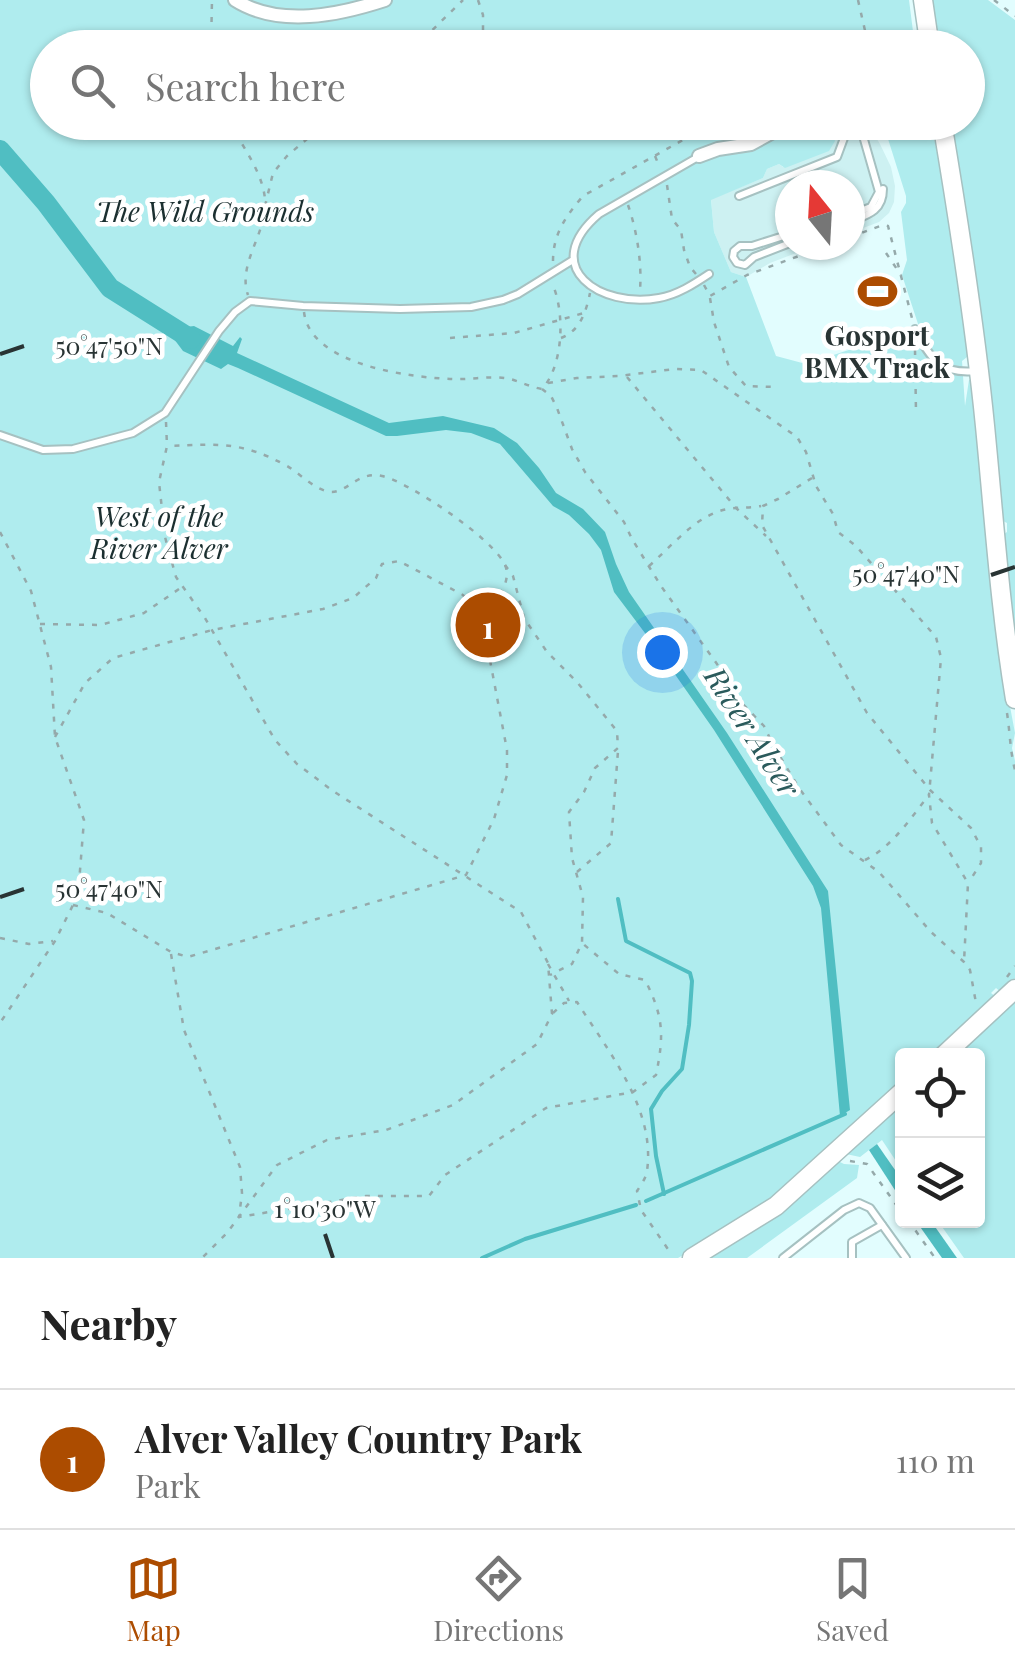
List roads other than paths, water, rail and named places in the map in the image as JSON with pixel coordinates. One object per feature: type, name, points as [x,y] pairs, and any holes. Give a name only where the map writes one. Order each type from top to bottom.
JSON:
[{"type":"street","points":[[235,0],[247,8],[303,17],[344,13],[385,0]]},
{"type":"street","points":[[922,0],[927,30]]},
{"type":"street","points":[[700,156],[758,140]]},
{"type":"street","points":[[945,140],[964,259],[1015,700]]},
{"type":"street","points":[[951,1048],[1015,988]]},
{"type":"street","points":[[692,1258],[776,1206],[895,1098]]},
{"type":"lane","points":[[738,196],[837,157],[844,140]]},
{"type":"lane","points":[[865,215],[880,204],[884,192],[866,140]]},
{"type":"lane","points":[[700,156],[588,224],[573,260],[575,269],[592,287],[619,298],[660,298],[709,274]]},
{"type":"lane","points":[[775,239],[740,246],[733,257],[736,263],[746,265],[775,249]]},
{"type":"lane","points":[[0,434],[43,450],[74,450],[133,432],[165,412],[219,331],[250,301],[400,309],[471,307],[503,300],[573,260]]},
{"type":"lane","points":[[915,328],[926,352],[942,366],[963,373],[978,371]]},
{"type":"lane","points":[[783,1258],[854,1204],[870,1208],[906,1258]]},
{"type":"lane","points":[[852,1258],[852,1242],[882,1225]]},
{"type":"waterway","name":"River Alver","points":[[0,150],[110,288],[191,339]]},
{"type":"waterway","points":[[618,899],[626,941],[690,973],[692,981],[682,1069],[651,1109],[664,1194]]},
{"type":"waterway","points":[[646,1201],[845,1114]]},
{"type":"waterway","points":[[482,1258],[525,1239],[636,1205]]},
{"type":"place","name":"Gosport BMX Track","points":[[877,292]]},
{"type":"place","name":"Alver Valley Country Park","points":[[488,625]]},
{"type":"park label","name":"The Wild Grounds","points":[[205,210]]},
{"type":"park label","name":"West of the River Alver","points":[[159,531]]}]
